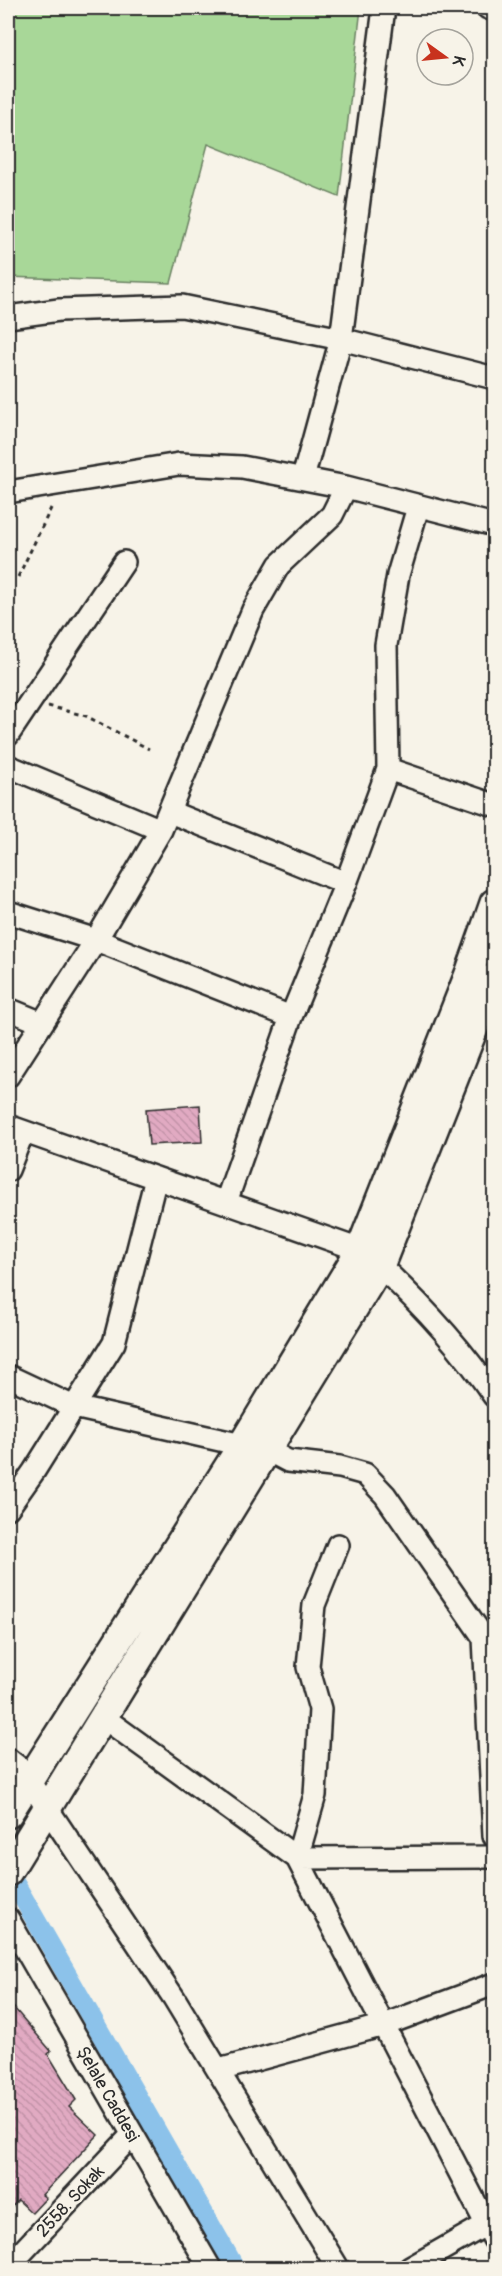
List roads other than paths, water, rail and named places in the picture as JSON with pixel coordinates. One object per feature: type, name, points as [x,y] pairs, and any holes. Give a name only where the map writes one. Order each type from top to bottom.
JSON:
[{"type":"main road","points":[[370,1258],[495,903]]},
{"type":"main road","points":[[8,1872],[104,1718],[255,1448],[370,1258],[489,1007],[495,978]]},
{"type":"main road","points":[[8,1814],[255,1448]]},
{"type":"street","points":[[303,478],[341,339],[384,8]]},
{"type":"street","points":[[488,8],[495,10]]},
{"type":"street","points":[[8,317],[59,310],[182,306],[341,339],[495,378]]},
{"type":"street","points":[[8,492],[179,464],[242,467],[346,487],[495,525]]},
{"type":"street","points":[[8,1076],[96,940],[165,821],[253,610],[279,565],[332,515],[346,487]]},
{"type":"street","points":[[226,1202],[291,1017],[346,883],[388,770],[386,645],[398,575],[418,507]]},
{"type":"street","points":[[8,735],[124,562]]},
{"type":"street","points":[[8,766],[346,883]]},
{"type":"street","points":[[388,770],[495,805]]},
{"type":"street","points":[[8,912],[96,940],[291,1017]]},
{"type":"street","points":[[8,1009],[42,1023]]},
{"type":"street","points":[[8,1170],[15,1129],[226,1202],[370,1258],[428,1310],[473,1364],[495,1396]]},
{"type":"street","points":[[8,1508],[114,1343],[156,1178]]},
{"type":"street","points":[[8,1376],[74,1407],[255,1448],[288,1461],[340,1467],[365,1474],[385,1495],[489,1635],[495,1836]]},
{"type":"street","points":[[297,1858],[315,1795],[320,1709],[308,1667],[314,1605],[338,1545]]},
{"type":"street","points":[[104,1718],[297,1858],[492,2228],[410,2268]]},
{"type":"street","points":[[8,1759],[21,1768],[30,1781],[219,2070],[338,2268]]},
{"type":"street","points":[[297,1858],[495,1857]]},
{"type":"street","name":"Şelale Caddesi","points":[[8,1919],[210,2268]]},
{"type":"street","points":[[219,2070],[384,2025],[495,1984]]},
{"type":"street","name":"2558. Sokak","points":[[8,2267],[132,2136]]},
{"type":"waterway","points":[[14,1882],[235,2268]]}]
